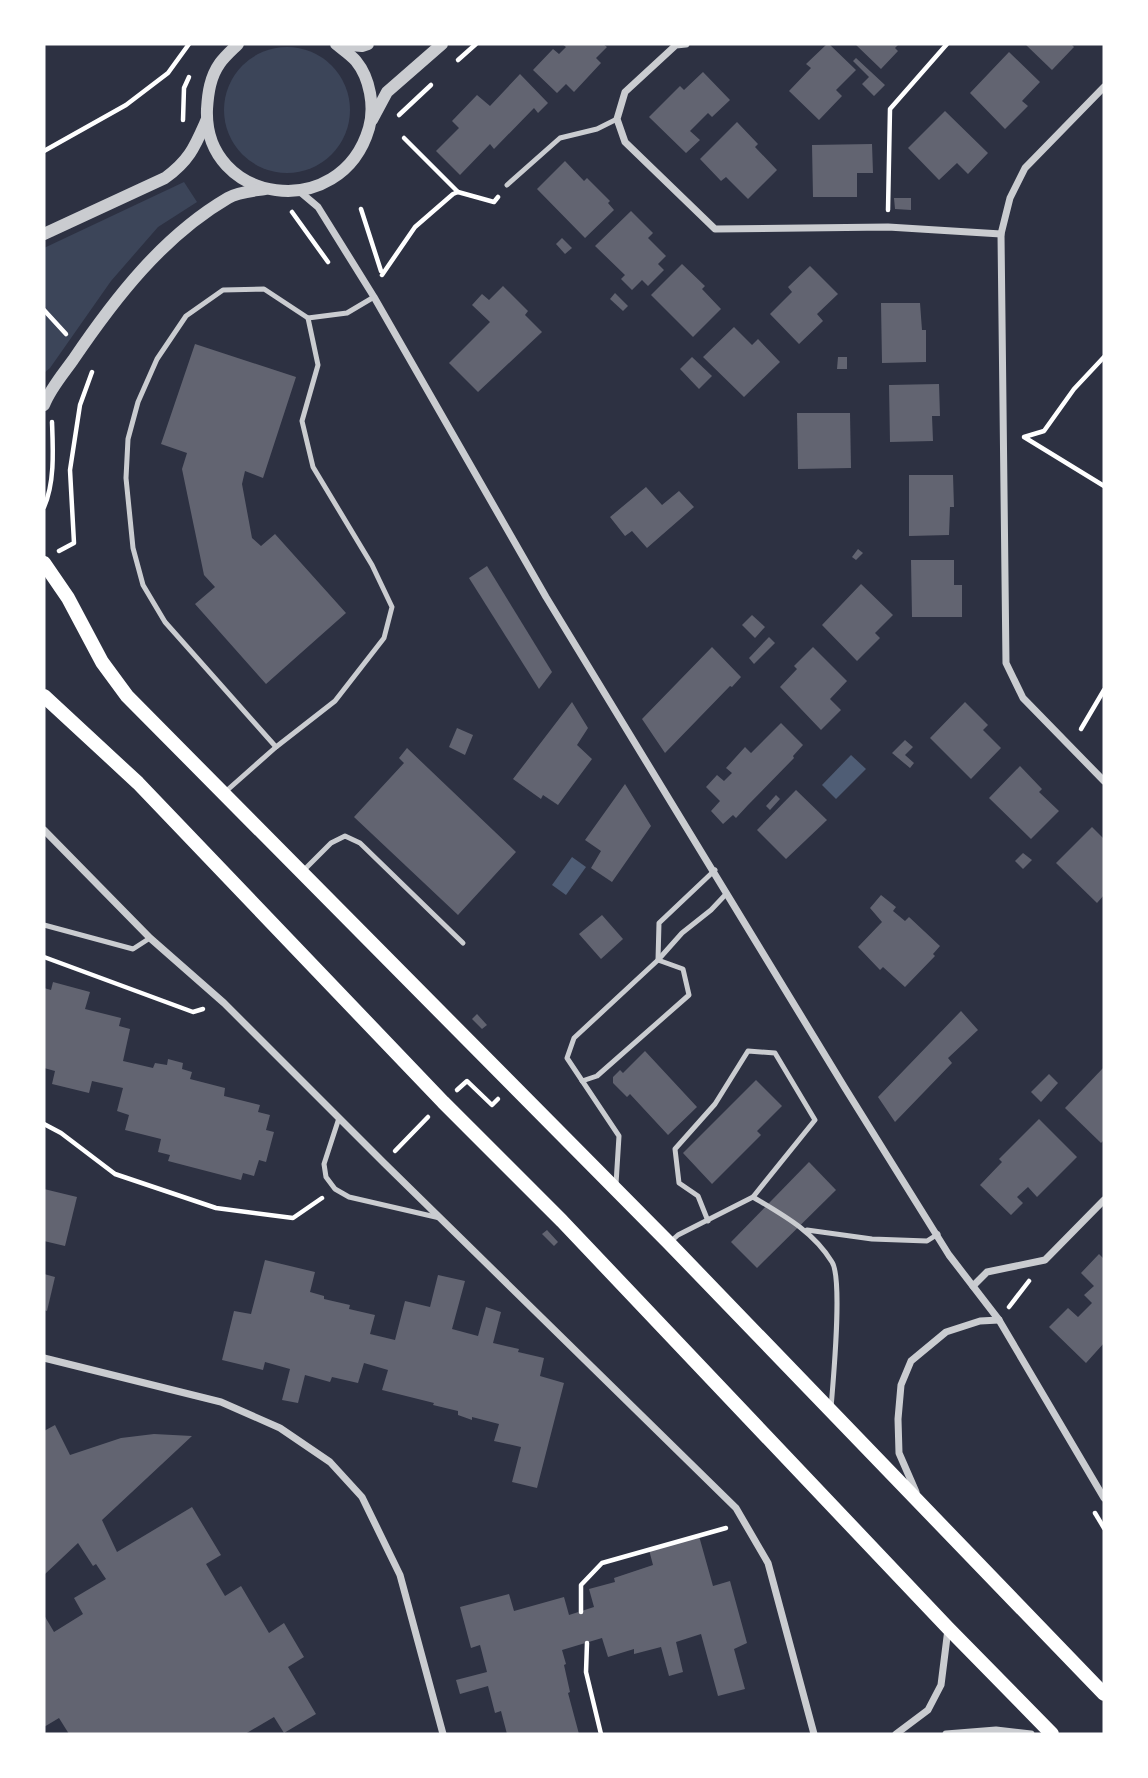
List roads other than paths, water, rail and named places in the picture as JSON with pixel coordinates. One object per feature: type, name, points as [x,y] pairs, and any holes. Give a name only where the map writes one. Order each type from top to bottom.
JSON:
[{"type":"main road","points":[[44,563],[68,598],[102,662],[127,696],[222,795],[669,1243],[1104,1694]]},
{"type":"main road","points":[[44,696],[148,793],[1052,1734]]},
{"type":"street","points":[[238,44],[219,63],[208,90],[207,119],[215,146],[232,170],[266,189]]},
{"type":"street","points":[[336,44],[368,44]]},
{"type":"street","points":[[336,44],[357,62],[366,81],[371,102],[370,123]]},
{"type":"street","points":[[45,401],[120,295],[155,255],[201,216],[230,197],[266,189],[299,191],[325,183],[347,167],[358,154],[370,123],[387,92],[442,44]]},
{"type":"street","points":[[686,44],[676,45],[625,92],[617,119],[625,142],[715,229],[888,228],[1002,234]]},
{"type":"street","points":[[1104,87],[1025,168],[1010,198],[1002,234],[1006,663],[1023,698],[1104,781]]},
{"type":"street","points":[[44,234],[165,178],[192,153],[207,119]]},
{"type":"street","points":[[299,191],[318,207],[374,297],[546,597],[949,1255],[999,1320],[1104,1498]]},
{"type":"street","points":[[44,830],[150,938],[224,1003],[736,1508],[768,1563],[814,1734]]},
{"type":"street","points":[[973,1286],[988,1272],[1045,1260],[1104,1200]]},
{"type":"street","points":[[923,1508],[899,1453],[901,1385],[911,1361],[946,1332],[980,1321],[999,1320]]},
{"type":"street","points":[[44,1358],[221,1402],[280,1428],[330,1462],[362,1497],[400,1574],[443,1734]]},
{"type":"street","points":[[896,1734],[928,1710],[941,1685],[948,1628]]},
{"type":"street","points":[[946,1734],[996,1730],[1031,1734]]},
{"type":"lane","points":[[507,185],[559,138],[597,128],[617,119]]},
{"type":"lane","points":[[276,747],[165,622],[144,585],[133,548],[126,478],[128,439],[138,402],[157,359],[186,316],[223,290],[264,289],[308,318],[347,313],[374,297]]},
{"type":"lane","points":[[222,795],[276,747],[335,701],[384,638],[391,607],[372,565],[313,467],[302,421],[318,365],[308,318]]},
{"type":"lane","points":[[300,873],[331,843],[345,836],[360,843],[463,943]]},
{"type":"lane","points":[[658,960],[659,923],[715,870]]},
{"type":"lane","points":[[616,1191],[619,1136],[567,1058],[573,1038],[727,893]]},
{"type":"lane","points":[[44,925],[133,949],[150,938]]},
{"type":"lane","points":[[582,1081],[597,1076],[689,995],[683,969],[658,960]]},
{"type":"lane","points":[[669,1243],[678,1235],[708,1221],[753,1197],[815,1120],[775,1053],[748,1051],[715,1104],[675,1149],[679,1183],[698,1196],[708,1221]]},
{"type":"lane","points":[[339,1118],[324,1164],[326,1177],[335,1189],[349,1197],[440,1218]]},
{"type":"lane","points":[[753,1197],[806,1230],[834,1264],[837,1301],[831,1411]]},
{"type":"lane","points":[[806,1230],[872,1239],[927,1241],[938,1234]]}]
